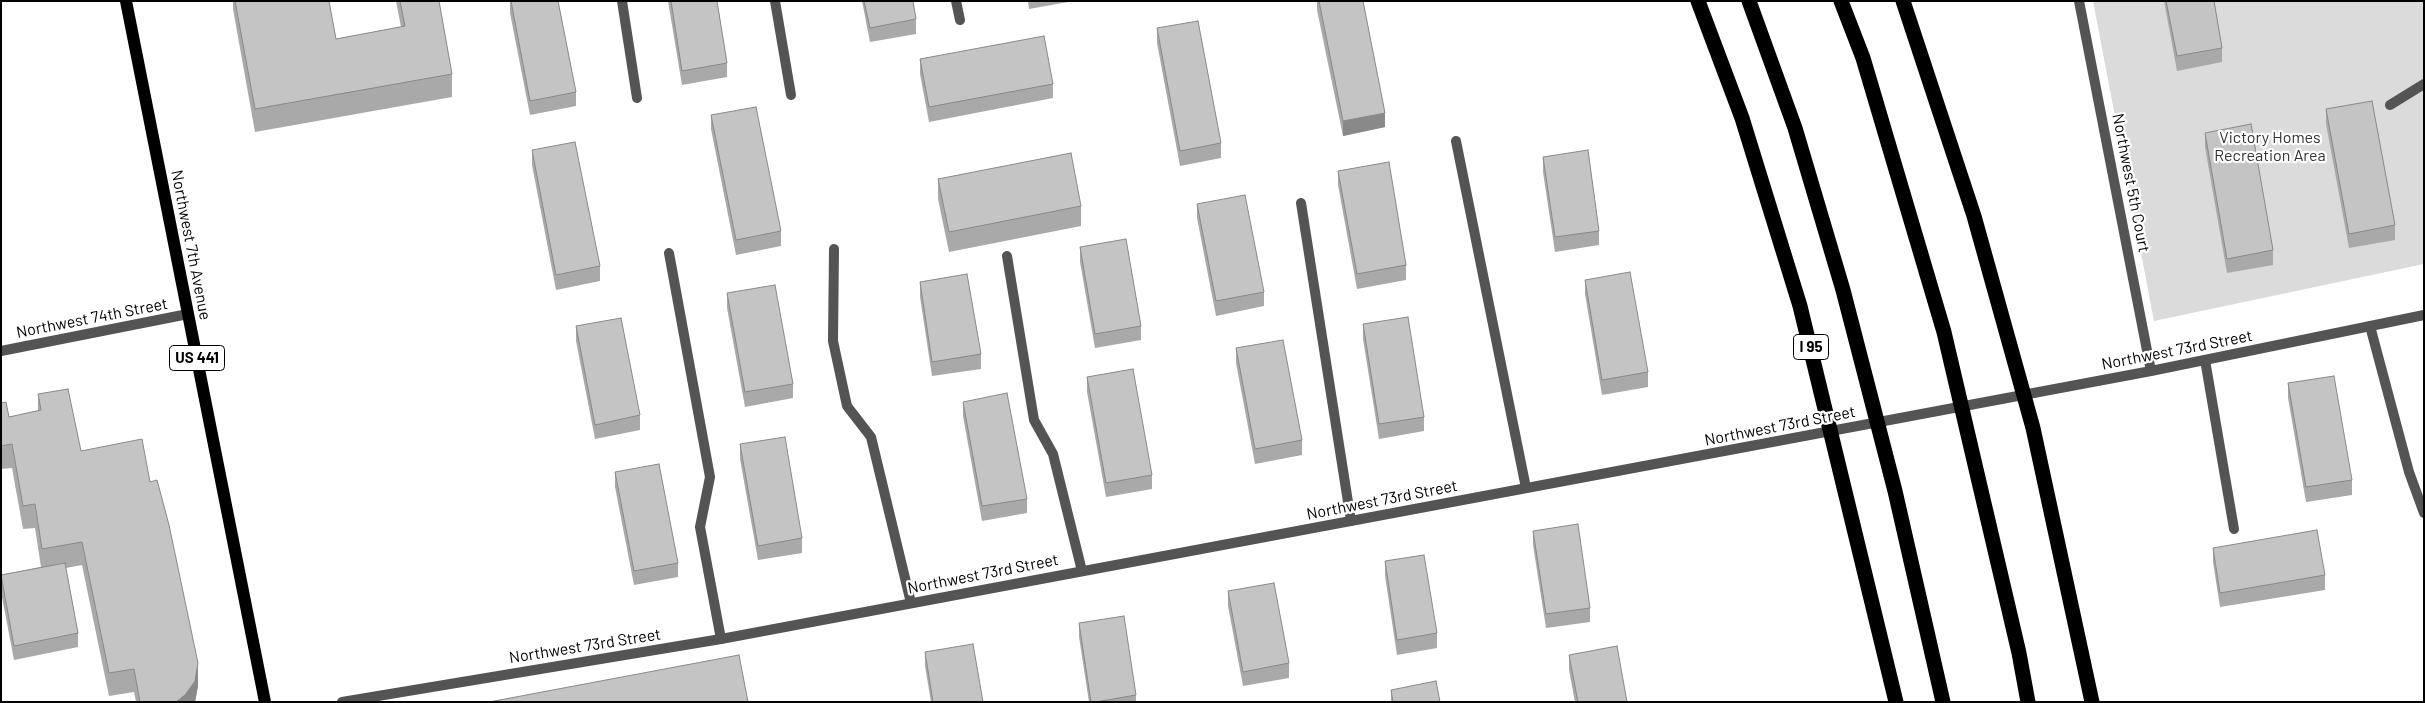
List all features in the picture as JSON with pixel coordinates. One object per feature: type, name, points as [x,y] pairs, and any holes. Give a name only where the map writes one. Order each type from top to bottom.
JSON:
[{"type":"highway","name":"I 95","points":[[1698,1],[1742,118],[1800,306],[1896,702]]},
{"type":"highway","points":[[1749,1],[1795,128],[1842,290],[1896,491],[1943,702]]},
{"type":"highway","points":[[1841,1],[1863,58],[1944,332],[2019,653],[2028,702]]},
{"type":"highway","points":[[1903,1],[1974,216],[2033,428],[2092,702]]},
{"type":"main road","name":"Northwest 7th Avenue","points":[[126,1],[265,702]]},
{"type":"street","points":[[622,1],[637,98]]},
{"type":"street","points":[[775,1],[791,95]]},
{"type":"street","points":[[956,1],[960,20]]},
{"type":"street","name":"Northwest 5th Court","points":[[2080,1],[2152,371]]},
{"type":"street","points":[[2390,105],[2424,84]]},
{"type":"street","points":[[1456,141],[1526,488]]},
{"type":"street","points":[[1301,203],[1351,521]]},
{"type":"street","points":[[834,249],[833,341],[847,406],[871,437],[910,603]]},
{"type":"street","points":[[669,253],[710,477],[700,528],[721,639]]},
{"type":"street","points":[[1007,256],[1034,420],[1053,454],[1082,571]]},
{"type":"street","name":"Northwest 74th Street","points":[[1,351],[188,314]]},
{"type":"street","name":"Northwest 73rd Street","points":[[342,702],[721,639],[2152,371],[2424,315]]},
{"type":"street","points":[[2370,326],[2409,472],[2424,513]]},
{"type":"street","points":[[2205,360],[2234,529]]},
{"type":"green space","name":"Victory Homes Recreation Area","points":[[2093,1],[2424,1],[2424,264],[2154,321]]},
{"type":"building","points":[[235,1],[329,1],[336,39],[405,26],[400,1],[439,1],[452,74],[255,109]]},
{"type":"building","points":[[511,1],[558,1],[576,92],[530,101]]},
{"type":"building","points":[[671,1],[717,1],[727,63],[682,71]]},
{"type":"building","points":[[864,1],[913,1],[916,19],[870,28]]},
{"type":"building","points":[[1319,1],[1363,1],[1385,113],[1343,121]]},
{"type":"building","points":[[2166,1],[2214,1],[2222,48],[2177,56]]},
{"type":"building","points":[[1198,21],[1221,143],[1180,151],[1157,28]]},
{"type":"building","points":[[1044,36],[1053,84],[929,107],[920,59]]},
{"type":"building","points":[[2372,101],[2395,225],[2349,234],[2326,109]]},
{"type":"building","points":[[756,107],[781,231],[736,240],[711,115]]},
{"type":"building","points":[[2251,124],[2273,250],[2227,259],[2205,133]]},
{"type":"building","points":[[575,142],[600,266],[556,275],[532,150]]},
{"type":"building","points":[[1588,150],[1599,231],[1555,237],[1543,157]]},
{"type":"building","points":[[1071,153],[1081,206],[949,232],[938,179]]},
{"type":"building","points":[[1389,162],[1406,265],[1357,274],[1338,171]]},
{"type":"building","points":[[1245,195],[1264,292],[1216,301],[1197,204]]},
{"type":"building","points":[[1126,239],[1141,326],[1095,334],[1080,247]]},
{"type":"building","points":[[1630,272],[1648,372],[1602,380],[1585,280]]},
{"type":"building","points":[[967,274],[981,354],[932,362],[920,282]]},
{"type":"building","points":[[775,285],[793,384],[745,392],[727,293]]},
{"type":"building","points":[[1408,317],[1424,417],[1379,424],[1363,324]]},
{"type":"building","points":[[621,318],[640,415],[595,425],[576,326]]},
{"type":"building","points":[[1283,340],[1302,440],[1255,449],[1236,348]]},
{"type":"building","points":[[1133,369],[1152,475],[1106,483],[1087,377]]},
{"type":"building","points":[[2334,376],[2352,480],[2306,487],[2288,383]]},
{"type":"building","points":[[68,389],[81,451],[142,439],[150,482],[157,480],[169,525],[198,663],[195,681],[185,695],[176,702],[140,702],[134,669],[109,673],[82,542],[42,549],[35,504],[23,506],[12,444],[1,446],[1,403],[6,402],[9,417],[41,410],[38,394]]},
{"type":"building","points":[[1007,393],[1027,499],[982,506],[963,402]]},
{"type":"building","points":[[785,437],[802,538],[758,546],[740,444]]},
{"type":"building","points":[[659,464],[678,563],[634,571],[615,472]]},
{"type":"building","points":[[1578,524],[1590,608],[1546,614],[1533,531]]},
{"type":"building","points":[[2317,530],[2325,575],[2220,593],[2213,548]]},
{"type":"building","points":[[1424,555],[1437,633],[1397,640],[1385,561]]},
{"type":"building","points":[[65,563],[78,633],[14,646],[1,575]]},
{"type":"building","points":[[1274,583],[1289,663],[1243,672],[1228,591]]},
{"type":"building","points":[[1124,616],[1136,695],[1091,702],[1079,623]]},
{"type":"building","points":[[973,644],[983,702],[933,702],[925,652]]},
{"type":"building","points":[[1617,646],[1627,702],[1578,702],[1569,655]]},
{"type":"building","points":[[739,655],[748,702],[489,702]]},
{"type":"building","points":[[1436,681],[1440,702],[1393,702],[1391,690]]}]
